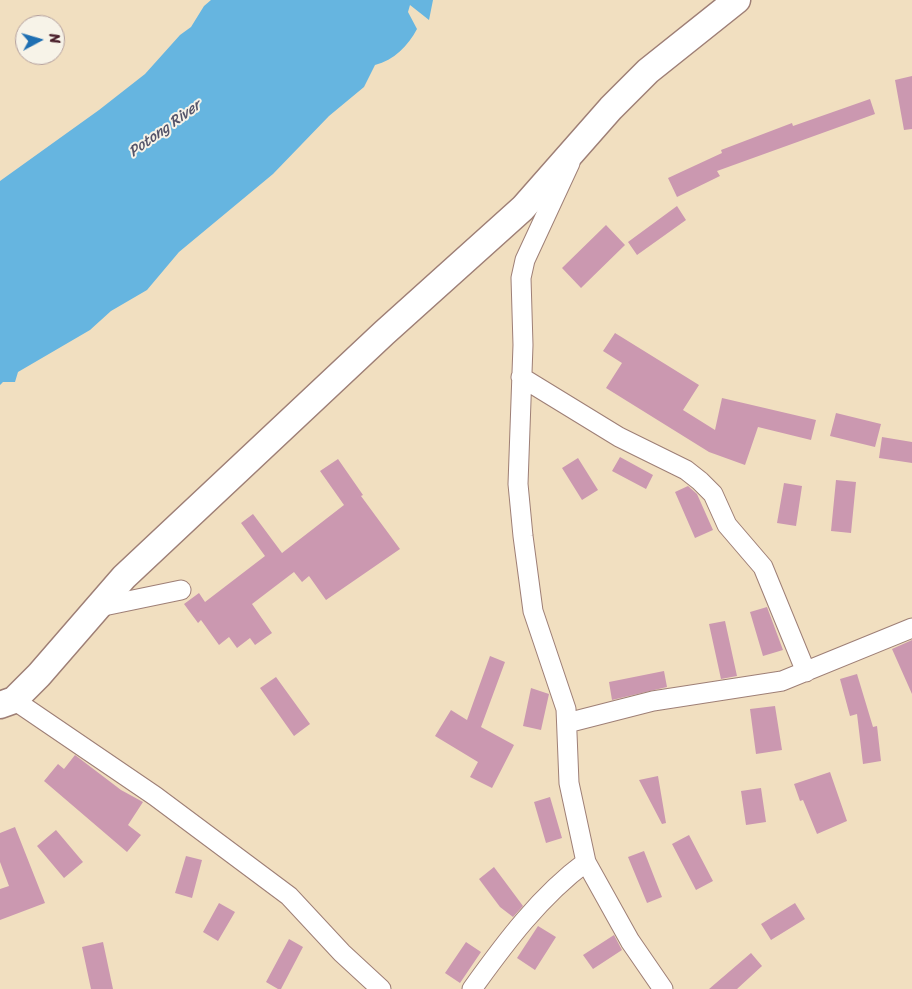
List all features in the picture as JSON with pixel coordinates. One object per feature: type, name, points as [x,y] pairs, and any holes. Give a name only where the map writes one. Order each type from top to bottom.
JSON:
[{"type":"main road","points":[[7,703],[124,577],[384,333],[523,208],[611,108],[648,71],[737,0]]},
{"type":"street","points":[[577,148],[524,260],[522,278],[518,484],[528,584],[533,611],[560,687],[567,723],[566,747],[569,783],[586,862],[630,941],[663,989]]},
{"type":"street","points":[[521,378],[619,437],[686,470],[713,494],[727,525],[763,567],[806,672]]},
{"type":"street","points":[[99,606],[182,590]]},
{"type":"street","points":[[567,723],[653,701],[782,681],[912,628]]},
{"type":"street","points":[[7,703],[155,796],[289,896],[342,953],[381,989]]},
{"type":"street","points":[[472,989],[504,945],[564,878],[586,862]]},
{"type":"water","name":"Potong River","points":[[211,0],[433,0],[429,20],[410,5],[408,12],[417,29],[405,47],[388,60],[375,65],[364,87],[329,116],[273,174],[179,252],[147,290],[111,311],[90,330],[18,372],[15,382],[3,382],[0,385],[0,181],[99,110],[145,74],[180,35],[191,27],[204,6]]},
{"type":"building","points":[[912,76],[912,129],[904,130],[895,80]]},
{"type":"building","points":[[870,99],[875,114],[717,171],[720,176],[677,197],[668,178],[722,153],[721,150],[792,123],[793,126]]},
{"type":"building","points":[[677,206],[686,220],[637,255],[628,242]]},
{"type":"building","points":[[606,225],[625,245],[581,288],[562,268]]},
{"type":"building","points":[[615,333],[699,385],[683,410],[715,430],[722,398],[816,420],[811,440],[758,427],[745,465],[709,452],[606,388],[622,363],[603,351]]},
{"type":"building","points":[[836,413],[881,424],[875,447],[830,436]]},
{"type":"building","points":[[882,437],[912,442],[912,463],[879,458]]},
{"type":"building","points":[[620,457],[653,475],[646,489],[612,471]]},
{"type":"building","points":[[578,458],[598,490],[582,500],[562,468]]},
{"type":"building","points":[[338,459],[363,495],[361,496],[400,549],[326,600],[309,576],[302,582],[294,572],[252,604],[272,633],[255,645],[250,638],[237,648],[229,637],[219,645],[201,620],[198,623],[184,604],[199,593],[205,602],[265,556],[241,523],[253,514],[282,553],[344,505],[320,471]]},
{"type":"building","points":[[836,480],[856,482],[851,533],[831,531]]},
{"type":"building","points":[[784,483],[802,486],[796,526],[777,523]]},
{"type":"building","points":[[688,486],[697,494],[713,530],[695,538],[675,492]]},
{"type":"building","points":[[767,607],[783,650],[763,656],[750,612]]},
{"type":"building","points":[[725,621],[737,676],[721,679],[709,624]]},
{"type":"building","points":[[912,640],[912,694],[892,649]]},
{"type":"building","points":[[490,656],[505,662],[481,727],[514,745],[492,788],[470,777],[478,762],[435,736],[451,710],[467,720]]},
{"type":"building","points":[[664,671],[667,687],[612,700],[609,682]]},
{"type":"building","points":[[857,674],[873,727],[877,726],[881,761],[863,764],[857,714],[850,716],[840,679]]},
{"type":"building","points":[[276,677],[310,724],[294,736],[260,688]]},
{"type":"building","points":[[531,688],[549,694],[541,730],[523,726]]},
{"type":"building","points":[[775,706],[782,750],[756,754],[750,709]]},
{"type":"building","points":[[75,755],[121,790],[143,802],[128,825],[141,835],[127,852],[44,781],[58,764],[64,769]]},
{"type":"building","points":[[830,772],[847,821],[817,834],[803,800],[800,801],[794,784]]},
{"type":"building","points":[[658,776],[666,823],[662,824],[639,780]]},
{"type":"building","points":[[761,788],[766,822],[746,825],[741,791]]},
{"type":"building","points":[[550,797],[562,838],[546,843],[534,802]]},
{"type":"building","points":[[15,827],[45,903],[0,920],[0,889],[9,886],[0,862],[0,833]]},
{"type":"building","points":[[56,830],[83,862],[64,878],[37,846]]},
{"type":"building","points":[[689,835],[713,881],[696,890],[672,844]]},
{"type":"building","points":[[644,851],[662,897],[647,903],[628,857]]},
{"type":"building","points":[[186,856],[202,860],[192,898],[175,893]]},
{"type":"building","points":[[494,867],[523,906],[513,917],[500,907],[479,879]]},
{"type":"building","points":[[219,903],[235,912],[218,941],[203,932]]},
{"type":"building","points":[[795,903],[805,919],[771,940],[761,924]]},
{"type":"building","points":[[538,926],[556,937],[535,970],[517,958]]},
{"type":"building","points":[[614,935],[622,950],[593,969],[583,955]]},
{"type":"building","points":[[289,939],[303,947],[281,989],[278,989],[266,982]]},
{"type":"building","points":[[103,942],[113,989],[91,989],[82,947]]},
{"type":"building","points":[[466,942],[481,952],[460,983],[445,973]]},
{"type":"building","points":[[751,953],[762,966],[737,989],[709,989]]}]
